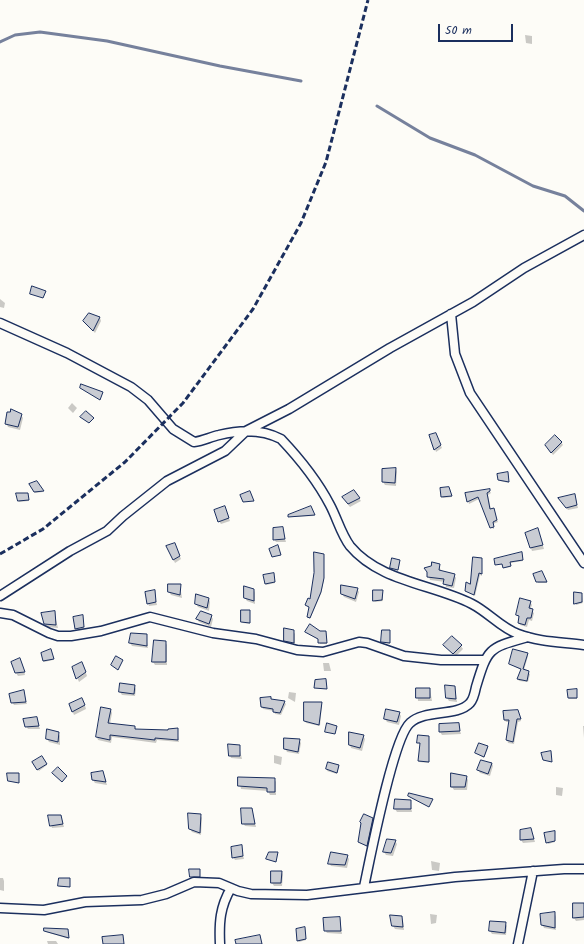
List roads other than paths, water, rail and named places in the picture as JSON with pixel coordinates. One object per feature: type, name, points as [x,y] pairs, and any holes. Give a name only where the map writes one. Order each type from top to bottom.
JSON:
[{"type":"street","points":[[0,596],[70,551],[107,531],[123,516],[167,481],[225,451],[246,431],[289,409],[390,348],[451,314],[524,268],[584,235]]},
{"type":"street","points":[[451,314],[455,354],[470,393],[584,563]]},
{"type":"street","points":[[0,323],[67,353],[132,387],[148,400],[173,429],[194,442],[218,435],[246,431],[274,436],[285,443],[325,496],[343,535],[363,558],[409,582],[454,595],[474,604],[516,633],[528,637],[584,645]]},
{"type":"street","points":[[0,613],[13,615],[58,636],[71,636],[101,631],[150,617],[213,633],[256,639],[297,650],[323,652],[359,642],[367,643],[404,656],[441,660],[484,660]]},
{"type":"street","points":[[364,887],[392,767],[405,730],[409,723],[416,719],[464,708],[471,702],[484,660],[493,648],[528,637]]},
{"type":"street","points":[[0,908],[44,910],[85,902],[142,900],[166,894],[194,882],[219,883],[238,891],[251,894],[307,895],[364,887],[533,871],[584,869]]},
{"type":"street","points":[[518,944],[533,871]]},
{"type":"street","points":[[220,944],[220,914],[224,901],[231,888]]},
{"type":"waterway","points":[[0,42],[15,35],[40,32],[107,41],[220,66],[301,81]]},
{"type":"waterway","points":[[377,106],[430,138],[475,155],[533,186],[565,196],[584,211]]},
{"type":"railway","points":[[0,554],[43,529],[125,462],[183,403],[253,309],[301,223],[326,162],[368,0]]}]
